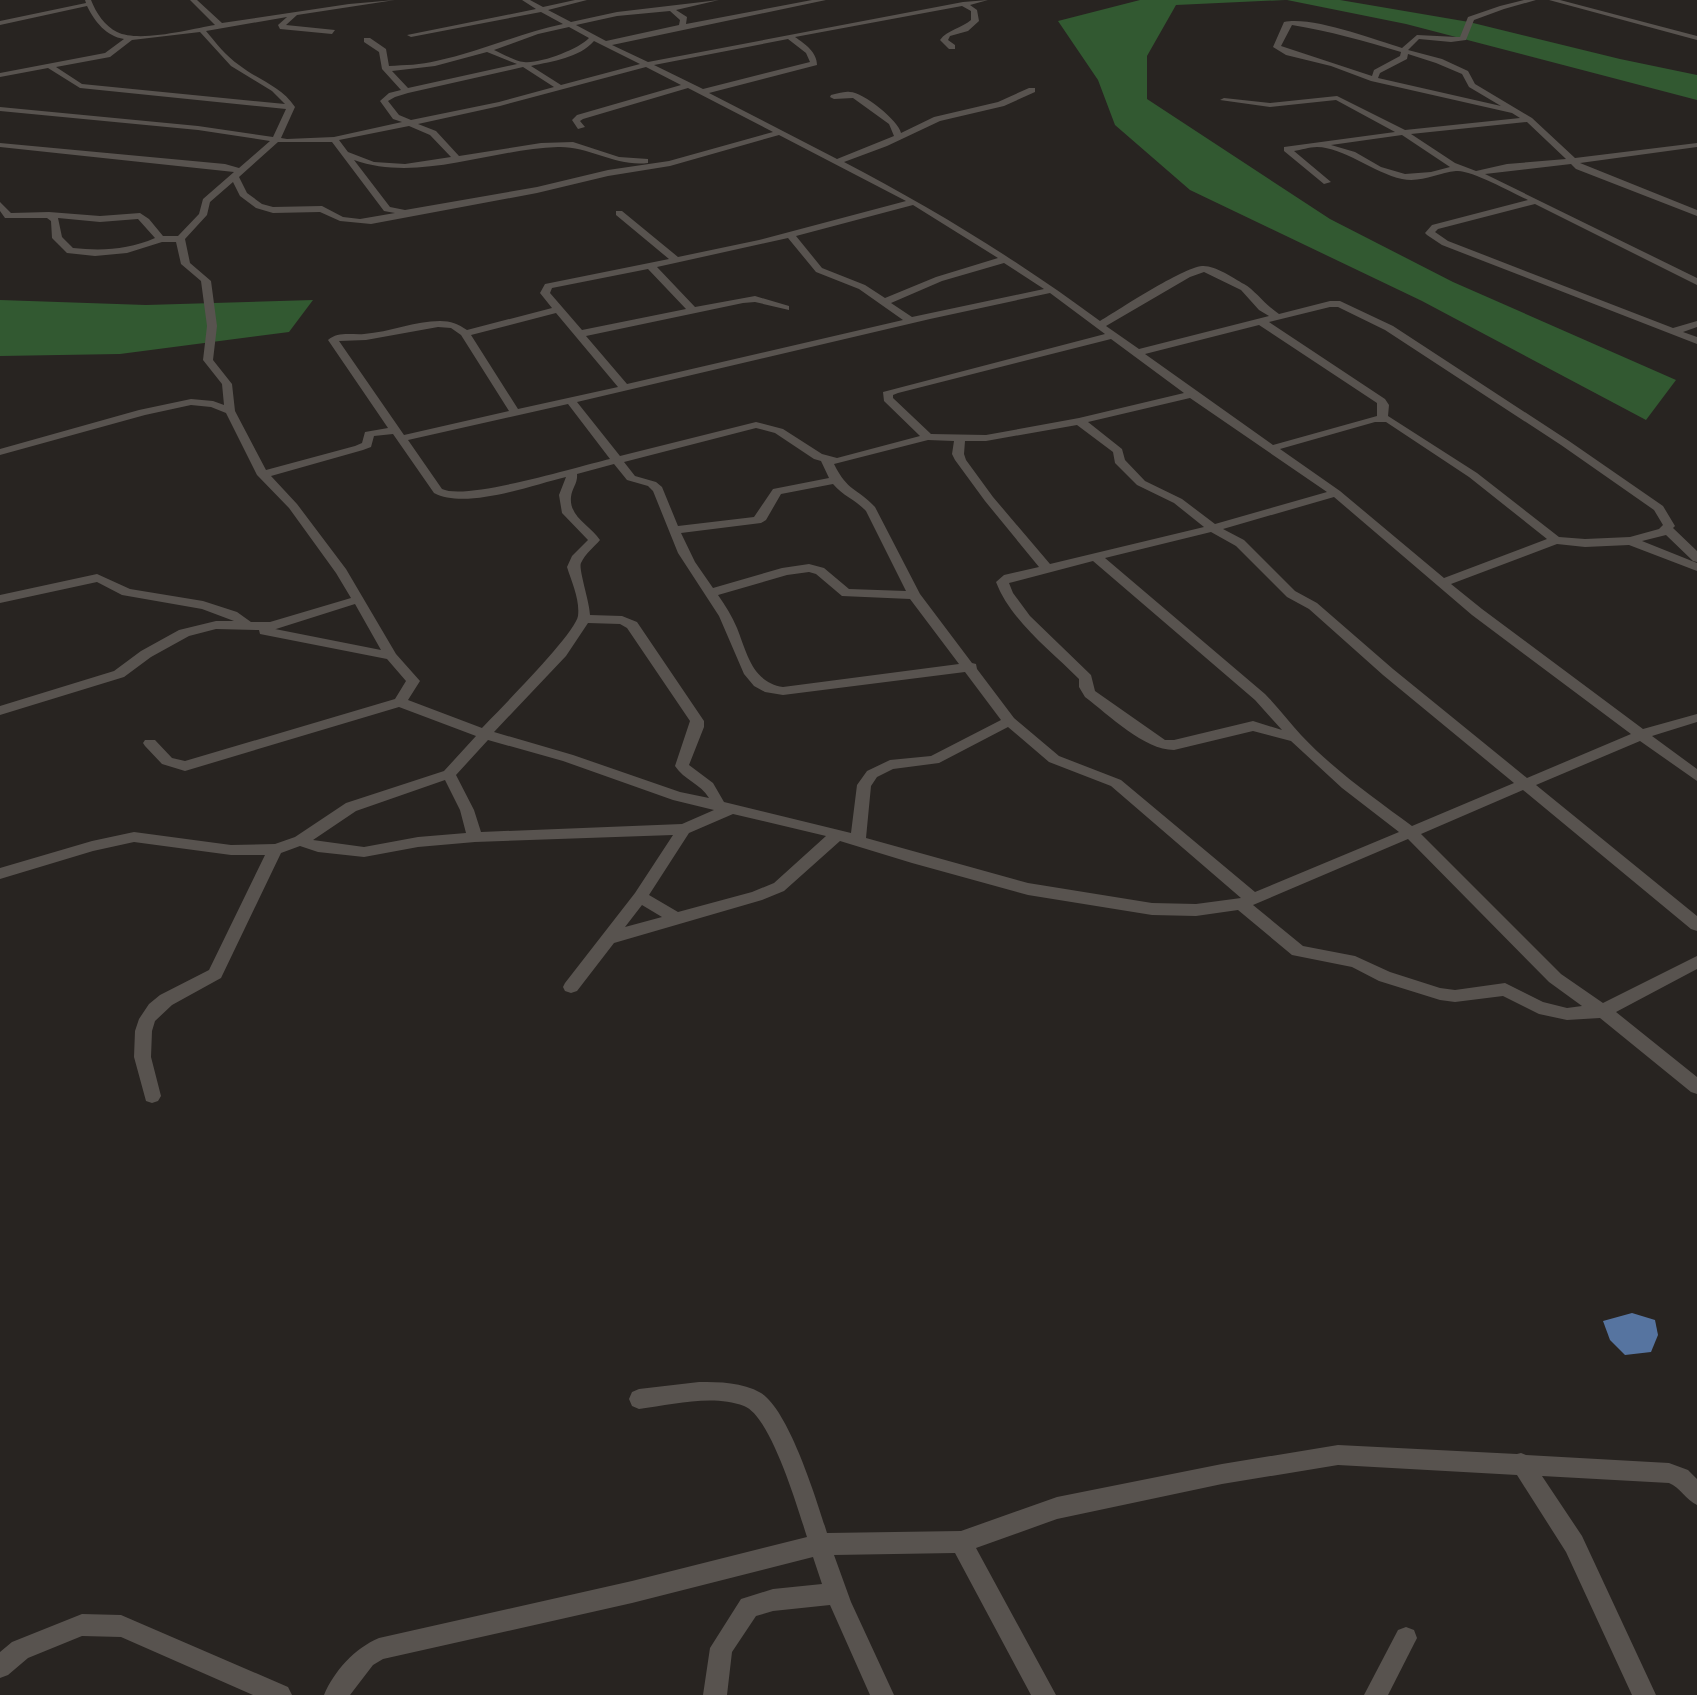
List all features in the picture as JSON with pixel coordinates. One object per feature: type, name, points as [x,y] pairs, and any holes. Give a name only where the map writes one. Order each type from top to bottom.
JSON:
[{"type":"street","points":[[193,0],[198,0]]},
{"type":"street","points":[[193,0],[203,12],[221,26]]},
{"type":"street","points":[[0,23],[88,2],[104,26],[119,36],[131,37],[202,30],[392,0]]},
{"type":"street","points":[[525,0],[605,44],[914,202],[1052,290],[1192,394],[1336,493],[1441,583],[1536,658],[1697,776]]},
{"type":"street","points":[[411,35],[584,0]]},
{"type":"street","points":[[386,69],[435,64],[487,50],[528,34],[570,24],[636,11],[672,9],[716,0]]},
{"type":"street","points":[[605,44],[682,26],[823,0]]},
{"type":"street","points":[[0,109],[198,128],[276,140],[334,139],[500,104],[646,64],[986,0]]},
{"type":"street","points":[[1374,79],[1377,72],[1404,57],[1405,48],[1417,37],[1448,41],[1463,38],[1471,20],[1502,7],[1533,0]]},
{"type":"street","points":[[1552,0],[1697,38]]},
{"type":"street","points":[[952,47],[944,40],[947,35],[966,28],[975,21],[974,10],[963,4]]},
{"type":"street","points":[[672,9],[684,19],[682,26]]},
{"type":"street","points":[[294,14],[282,25],[283,27],[332,32]]},
{"type":"street","points":[[1512,111],[1374,79],[1277,47],[1287,24],[1325,28],[1439,61],[1465,73],[1472,85],[1529,120],[1579,167],[1697,213]]},
{"type":"street","points":[[202,30],[235,66],[267,85],[291,107]]},
{"type":"street","points":[[0,75],[107,55],[131,37]]},
{"type":"street","points":[[458,160],[427,128],[396,117],[384,101],[392,95],[406,91],[573,53],[584,48],[594,37]]},
{"type":"street","points":[[702,92],[814,63],[814,58],[804,46],[791,38]]},
{"type":"street","points":[[367,40],[383,51],[386,69],[406,91]]},
{"type":"street","points":[[487,50],[525,65],[560,88]]},
{"type":"street","points":[[49,66],[74,85],[291,107]]},
{"type":"street","points":[[581,127],[576,120],[580,117],[689,85]]},
{"type":"street","points":[[836,162],[884,144],[937,118],[1001,104],[1032,90]]},
{"type":"street","points":[[834,97],[850,94],[856,96],[892,122],[896,126],[898,136]]},
{"type":"street","points":[[1224,100],[1270,105],[1334,97],[1404,133],[1460,167],[1535,201],[1697,282]]},
{"type":"street","points":[[0,205],[4,218],[49,215],[89,219],[140,216],[145,218],[156,236],[180,239],[203,215],[206,201],[217,194],[236,174],[276,140],[291,107]]},
{"type":"street","points":[[0,116],[15,110]]},
{"type":"street","points":[[1327,182],[1287,149],[1509,120],[1529,120]]},
{"type":"street","points":[[0,145],[225,166],[236,174],[243,194],[260,206],[273,210],[322,209],[333,218],[345,222],[368,221],[537,190],[608,173],[670,163],[778,133]]},
{"type":"street","points":[[334,139],[387,209],[405,213]]},
{"type":"street","points":[[386,175],[416,166],[541,145],[573,144],[597,154],[618,159],[670,163]]},
{"type":"street","points":[[1318,144],[1352,154],[1378,169],[1405,177],[1431,175],[1460,167]]},
{"type":"street","points":[[1477,173],[1507,166],[1574,161],[1697,145]]},
{"type":"street","points":[[345,154],[380,165],[416,166]]},
{"type":"street","points":[[597,154],[608,173]]},
{"type":"street","points":[[363,177],[375,176]]},
{"type":"street","points":[[1535,201],[1435,227],[1430,233],[1445,243],[1697,341]]},
{"type":"street","points":[[624,387],[545,293],[548,286],[791,236],[914,202]]},
{"type":"street","points":[[619,213],[676,260]]},
{"type":"street","points":[[49,215],[55,220],[57,238],[70,251],[95,253],[127,250],[145,246],[161,238]]},
{"type":"street","points":[[791,236],[819,270],[851,282],[911,321]]},
{"type":"street","points":[[180,239],[186,264],[206,281],[212,326],[208,360],[227,384],[230,411],[263,475],[292,506],[342,572],[391,656],[413,681],[400,702]]},
{"type":"street","points":[[885,302],[939,279],[1005,260]]},
{"type":"street","points":[[649,264],[692,310]]},
{"type":"street","points":[[1100,325],[1187,275],[1203,269],[1214,272],[1244,288],[1262,308],[1277,317]]},
{"type":"street","points":[[263,475],[367,445],[369,434],[397,435],[515,412],[1052,290]]},
{"type":"street","points":[[579,334],[749,299],[786,308]]},
{"type":"street","points":[[1137,353],[1334,303],[1389,328],[1659,508],[1667,518],[1668,530]]},
{"type":"street","points":[[465,333],[559,309]]},
{"type":"street","points":[[1260,321],[1381,401],[1384,405],[1382,419]]},
{"type":"street","points":[[515,412],[465,333],[453,325],[438,324],[366,337],[340,337],[333,340],[397,435],[438,491],[444,494],[481,494],[756,425],[779,431],[818,457],[827,460],[853,457],[928,437],[986,438],[1079,421],[1192,394]]},
{"type":"street","points":[[1672,332],[1697,324]]},
{"type":"street","points":[[928,437],[888,399],[887,394],[1113,335]]},
{"type":"street","points":[[570,400],[631,478],[652,484],[658,489],[691,567],[711,593],[730,624],[740,658],[763,687],[773,691],[971,667]]},
{"type":"street","points":[[0,452],[143,412],[191,402],[213,404],[230,411]]},
{"type":"street","points":[[1273,448],[1382,419],[1393,422],[1473,475],[1556,540]]},
{"type":"street","points":[[1079,421],[1118,451],[1119,461],[1141,483],[1178,501],[1213,528],[1240,543],[1291,594],[1313,606],[1525,785],[1697,925]]},
{"type":"street","points":[[960,438],[958,454],[961,460],[989,499],[1047,569]]},
{"type":"street","points":[[827,460],[836,480],[845,491],[872,509],[914,595],[971,667],[1008,721],[1054,759],[1116,783],[1247,901],[1298,951],[1355,962],[1408,986],[1455,996],[1505,989],[1539,1008],[1576,1014],[1603,1011],[1697,962]]},
{"type":"street","points":[[0,874],[92,846],[134,837],[231,850],[275,849],[300,841],[351,807],[449,774],[561,653],[584,620],[584,602],[573,567],[576,560],[594,540],[570,518],[566,508],[565,495],[573,480],[571,471]]},
{"type":"street","points":[[676,530],[757,520],[762,517],[777,491],[836,480]]},
{"type":"street","points":[[1296,738],[1253,726],[1174,745],[1163,745],[1154,741],[1090,694],[1086,687],[1086,678],[1015,607],[1004,590],[1004,579],[1213,528],[1336,493]]},
{"type":"street","points":[[1441,583],[1556,540],[1585,543],[1630,541],[1668,530]]},
{"type":"street","points":[[1668,530],[1697,558]]},
{"type":"street","points":[[1630,541],[1697,567]]},
{"type":"street","points":[[1095,557],[1260,697],[1280,717],[1296,738],[1347,785],[1412,834],[1555,978],[1577,996],[1603,1011],[1697,1087]]},
{"type":"street","points":[[711,593],[786,571],[808,568],[820,571],[846,593],[914,595]]},
{"type":"street","points":[[0,599],[97,578],[109,581],[125,592],[222,610],[248,625]]},
{"type":"street","points":[[0,711],[119,675],[146,654],[176,637],[203,627],[230,624],[271,626],[359,599]]},
{"type":"street","points":[[584,620],[622,620],[632,625],[663,674],[697,721],[697,727],[682,766],[688,773],[710,787],[724,807]]},
{"type":"street","points":[[230,624],[391,656]]},
{"type":"street","points":[[150,743],[167,761],[185,766],[400,702],[487,735],[568,758],[678,796],[838,834],[912,858],[1029,889],[1152,909],[1196,910],[1247,901],[1412,834],[1642,735],[1697,718]]},
{"type":"street","points":[[858,841],[864,785],[872,774],[890,765],[934,760],[1008,721]]},
{"type":"street","points":[[449,774],[467,810],[475,837]]},
{"type":"street","points":[[300,841],[318,847],[364,852],[418,842],[475,837],[684,829],[724,807]]},
{"type":"street","points":[[571,987],[640,897],[684,829]]},
{"type":"street","points":[[609,938],[779,887],[838,834]]},
{"type":"street","points":[[152,1096],[143,1068],[141,1050],[143,1033],[149,1018],[155,1007],[207,981],[215,974],[275,849]]},
{"type":"street","points":[[640,897],[677,919]]},
{"type":"street","points":[[639,1399],[730,1391],[757,1402],[774,1420],[822,1544],[837,1593],[882,1695]]},
{"type":"street","points":[[336,1695],[365,1657],[379,1648],[632,1592],[822,1544],[961,1542],[1057,1508],[1222,1474],[1338,1455],[1521,1463],[1669,1473],[1681,1477],[1697,1494]]},
{"type":"street","points":[[1521,1463],[1574,1544],[1644,1695]]},
{"type":"street","points":[[961,1542],[1044,1695]]},
{"type":"street","points":[[715,1695],[721,1648],[749,1607],[773,1600],[837,1593]]},
{"type":"street","points":[[0,1667],[20,1650],[82,1625],[121,1626],[280,1695]]},
{"type":"street","points":[[1376,1695],[1406,1638]]},
{"type":"green space","points":[[1140,0],[1285,0],[1176,5],[1147,56],[1147,99],[1330,219],[1453,282],[1676,380],[1646,420],[1422,301],[1190,190],[1115,125],[1098,80],[1058,21]]},
{"type":"green space","points":[[1287,0],[1340,0],[1469,22],[1620,59],[1697,75],[1697,100],[1406,24]]},
{"type":"green space","points":[[0,300],[146,305],[313,300],[289,332],[120,354],[0,356]]},
{"type":"water","points":[[1632,1313],[1655,1320],[1658,1335],[1651,1352],[1625,1355],[1610,1340],[1603,1321]]}]
